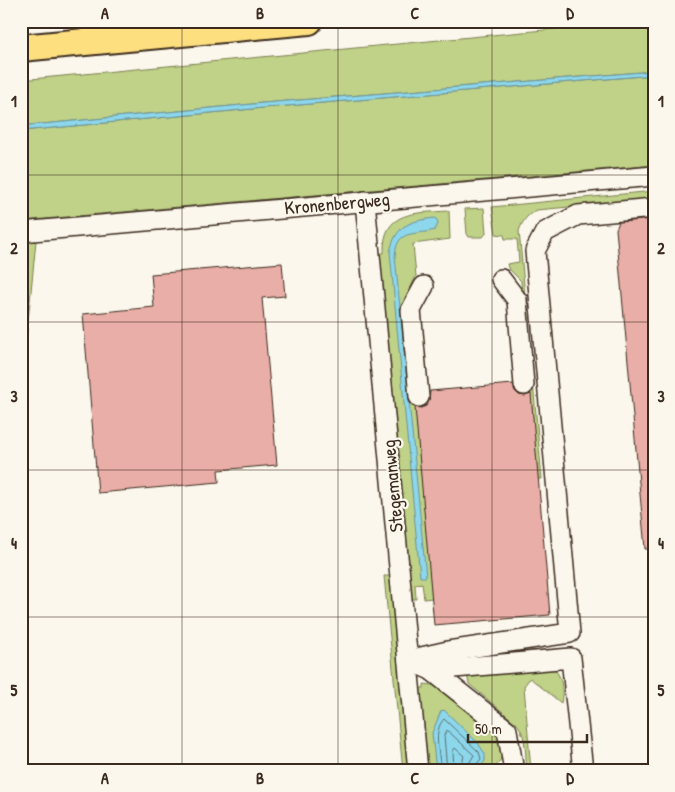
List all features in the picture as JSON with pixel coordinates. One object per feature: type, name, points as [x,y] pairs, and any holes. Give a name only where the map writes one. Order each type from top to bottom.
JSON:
[{"type":"highway","points":[[21,48],[309,21]]},
{"type":"street","name":"Kronenbergweg","points":[[21,232],[654,176]]},
{"type":"street","name":"Stegemanweg","points":[[365,201],[418,771]]},
{"type":"street","points":[[583,771],[571,658],[535,251],[545,232],[578,215],[654,208]]},
{"type":"street","points":[[501,279],[518,300],[524,385]]},
{"type":"street","points":[[419,397],[411,310],[424,286]]},
{"type":"street","points":[[408,660],[448,651],[570,633]]},
{"type":"street","points":[[431,670],[571,658]]},
{"type":"street","points":[[408,660],[431,670],[507,730],[511,767]]},
{"type":"green space","points":[[654,21],[654,71],[263,103],[21,126],[21,80]]},
{"type":"green space","points":[[654,75],[654,165],[21,221],[21,131],[263,108]]},
{"type":"green space","points":[[654,191],[654,199],[537,210],[528,216],[519,231],[542,479],[538,479],[521,281],[508,268],[507,264],[519,262],[517,239],[505,239],[504,235],[496,234],[492,207]]},
{"type":"green space","points":[[484,208],[486,233],[483,237],[469,237],[467,234],[465,209]]},
{"type":"green space","points":[[449,211],[450,239],[413,244],[416,276],[406,298],[432,598],[424,599],[422,583],[415,584],[416,599],[411,599],[379,253],[384,253],[385,239],[395,221],[413,214]]},
{"type":"green space","points":[[36,241],[21,392],[21,243]]},
{"type":"green space","points":[[384,576],[390,576],[408,771],[403,771]]},
{"type":"green space","points":[[552,667],[558,674],[561,683],[561,703],[530,678],[524,686],[531,771],[527,771],[524,740],[517,724],[469,684],[467,675]]},
{"type":"green space","points":[[424,684],[440,688],[504,742],[501,758],[492,771],[427,771],[419,688],[424,688]]},
{"type":"water","points":[[654,71],[654,75],[263,108],[21,131],[21,126],[263,103]]},
{"type":"water","points":[[435,218],[438,224],[435,230],[403,237],[396,247],[395,256],[426,577],[420,577],[390,252],[396,236],[405,226]]},
{"type":"water","points":[[444,710],[478,743],[485,754],[485,761],[477,771],[436,771],[432,733],[441,711]]},
{"type":"building","points":[[654,219],[654,549],[645,549],[616,229],[619,222]]},
{"type":"building","points":[[282,263],[285,296],[262,298],[277,465],[218,470],[219,482],[98,493],[83,314],[154,307],[151,274]]},
{"type":"building","points":[[513,384],[515,391],[519,395],[531,394],[550,615],[434,625],[415,407],[421,408],[426,406],[429,401],[430,391]]}]
